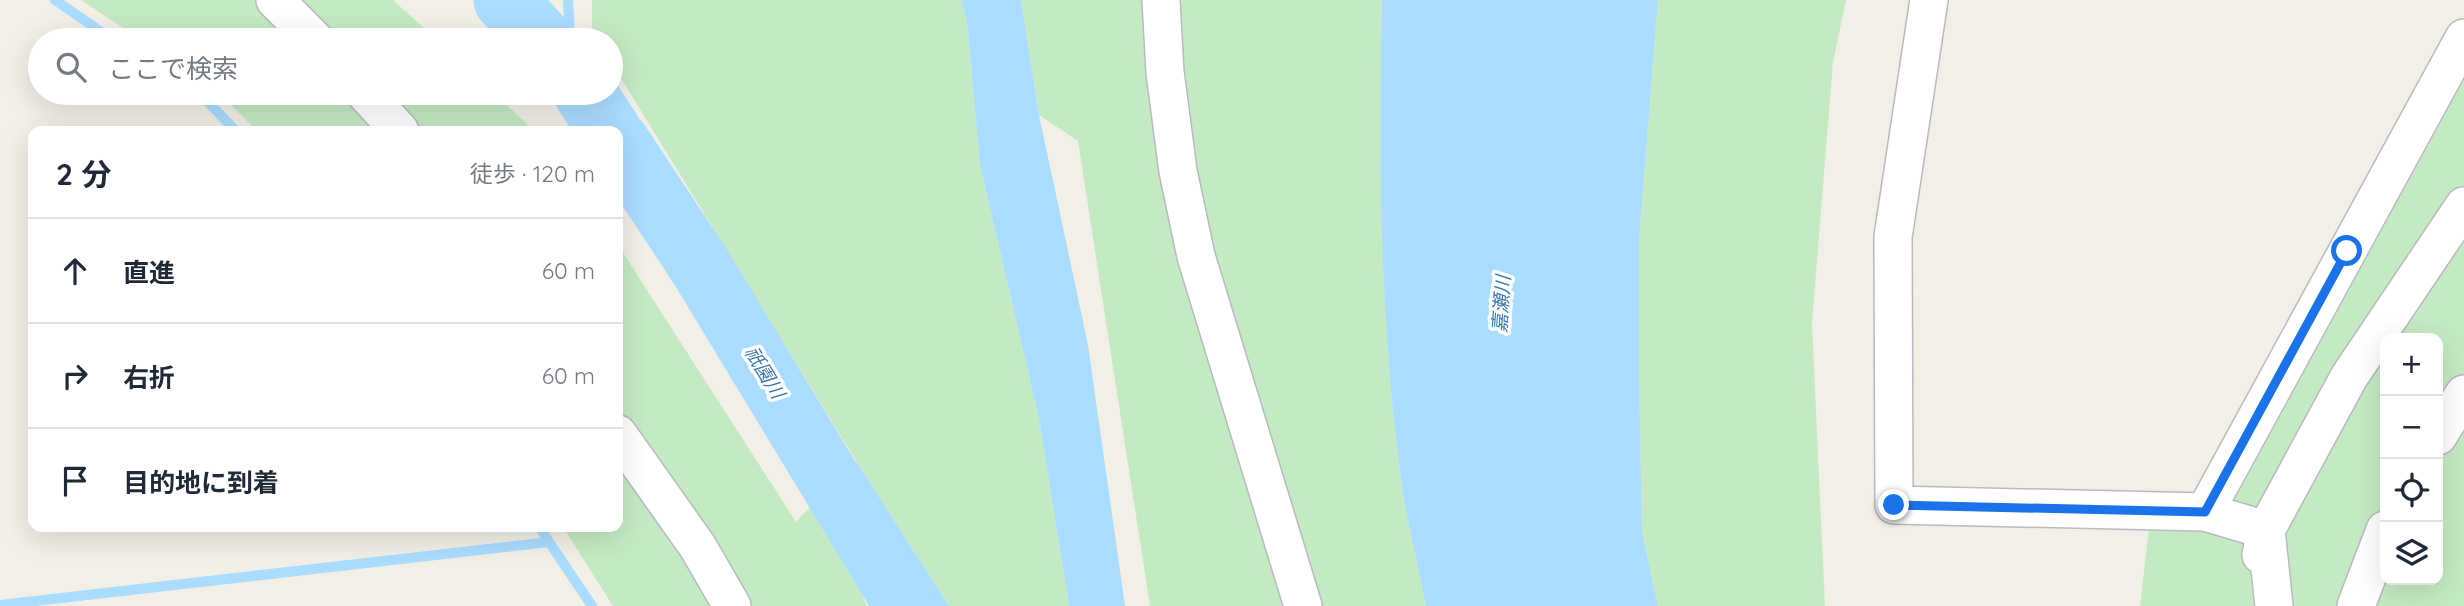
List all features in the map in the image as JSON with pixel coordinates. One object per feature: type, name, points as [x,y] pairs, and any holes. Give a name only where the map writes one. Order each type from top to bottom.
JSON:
[{"type":"street","points":[[275,0],[303,28]]},
{"type":"street","points":[[1161,0],[1165,72],[1178,171],[1196,256],[1303,606]]},
{"type":"street","points":[[1929,0],[1893,237],[1894,505],[2205,512],[2266,530]]},
{"type":"street","points":[[2205,512],[2464,38]]},
{"type":"street","points":[[376,105],[395,126]]},
{"type":"street","points":[[2251,606],[2266,530],[2349,377],[2464,206]]},
{"type":"street","points":[[2443,428],[2464,394]]},
{"type":"street","points":[[623,441],[698,547],[732,606]]},
{"type":"street","points":[[2266,530],[2274,606]]},
{"type":"street","points":[[2356,606],[2380,543]]},
{"type":"green space","points":[[81,0],[393,0],[424,28],[123,28]]},
{"type":"green space","points":[[592,0],[961,0],[967,21],[980,165],[1039,419],[1069,606],[949,606],[856,461],[623,82],[623,28],[592,28]]},
{"type":"green space","points":[[1021,0],[1382,0],[1381,183],[1389,366],[1402,487],[1426,606],[1150,606],[1078,141],[1039,115]]},
{"type":"green space","points":[[1658,0],[1846,0],[1833,62],[1812,323],[1825,606],[1658,606],[1642,531],[1639,241]]},
{"type":"green space","points":[[2464,80],[2464,606],[2140,606],[2150,519],[2223,521]]},
{"type":"green space","points":[[231,105],[506,105],[529,126],[252,126]]},
{"type":"green space","points":[[623,253],[796,522],[821,495],[867,606],[613,606],[566,532],[623,532]]},
{"type":"water","points":[[961,0],[1021,0],[1039,115],[1088,345],[1125,606],[1069,606],[1039,419],[980,165],[967,21]]},
{"type":"water","name":"嘉瀬川","points":[[1382,0],[1658,0],[1639,241],[1639,371],[1642,531],[1658,606],[1426,606],[1402,487],[1389,366],[1382,244]]},
{"type":"water","points":[[856,461],[949,606],[870,606],[821,495]]},
{"type":"waterway","points":[[55,0],[96,28]]},
{"type":"waterway","name":"祇園川","points":[[505,0],[531,28]]},
{"type":"waterway","points":[[568,0],[569,28]]},
{"type":"waterway","points":[[211,105],[231,126]]},
{"type":"waterway","name":"祇園川","points":[[593,105],[607,126]]},
{"type":"waterway","name":"祇園川","points":[[623,150],[700,266],[906,606]]},
{"type":"waterway","points":[[542,532],[592,606]]},
{"type":"waterway","points":[[0,605],[549,542]]},
{"type":"route","points":[[1894,505],[2205,512],[2347,251]]}]
